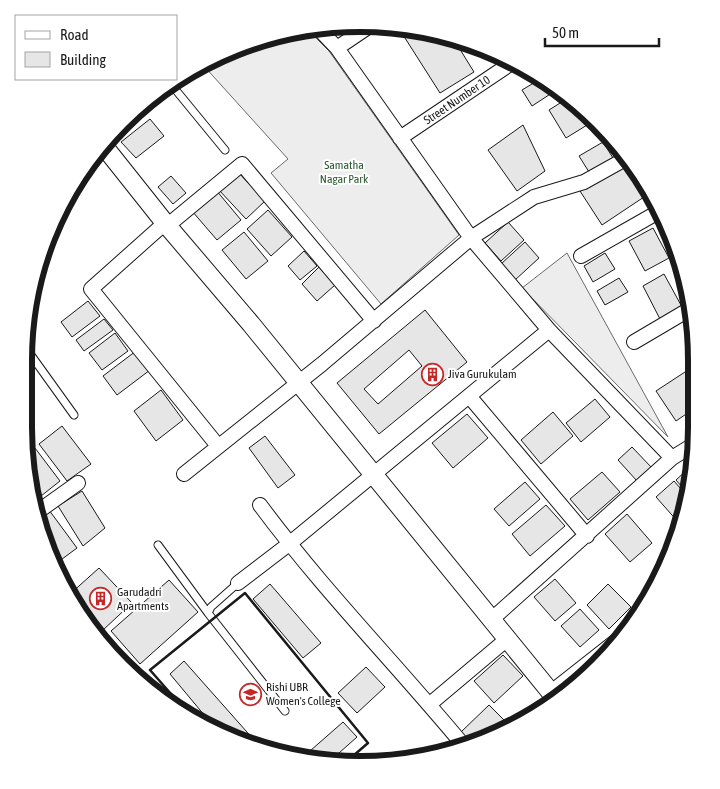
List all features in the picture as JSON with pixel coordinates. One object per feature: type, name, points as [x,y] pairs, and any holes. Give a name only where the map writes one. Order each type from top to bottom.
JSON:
[{"type":"street","points":[[337,48],[361,32]]},
{"type":"street","points":[[324,34],[337,48],[471,238],[549,330],[672,458]]},
{"type":"street","name":"Street Number 10","points":[[400,138],[506,67]]},
{"type":"street","points":[[108,151],[166,225],[299,383],[552,694]]},
{"type":"street","points":[[184,474],[299,383],[471,238],[534,197],[584,182],[620,162]]},
{"type":"street","points":[[218,446],[91,289],[166,225],[242,164],[374,320]]},
{"type":"street","points":[[581,256],[654,215]]},
{"type":"street","points":[[634,342],[684,312]]},
{"type":"street","points":[[238,583],[289,544],[549,330]]},
{"type":"street","points":[[469,396],[587,536]]},
{"type":"street","points":[[492,620],[672,458],[687,449]]},
{"type":"street","points":[[43,508],[78,483]]},
{"type":"street","points":[[260,505],[289,544],[430,704],[460,741]]},
{"type":"street","points":[[430,704],[507,640]]},
{"type":"lane","points":[[176,90],[225,150]]},
{"type":"lane","points":[[32,357],[74,415]]},
{"type":"lane","points":[[158,545],[208,613],[285,711]]},
{"type":"lane","points":[[208,613],[211,607],[238,583]]},
{"type":"shaded area","name":"Samatha Nagar Park","points":[[314,36],[329,51],[459,235],[381,304],[271,173],[288,159],[207,70],[255,50]]},
{"type":"shaded area","points":[[567,253],[668,437],[522,288]]},
{"type":"building","points":[[403,35],[459,48],[474,72],[440,93]]},
{"type":"building","points":[[534,83],[550,94],[532,106],[522,90]]},
{"type":"building","points":[[562,102],[588,124],[566,138],[549,110]]},
{"type":"building","points":[[150,119],[164,136],[136,158],[121,142]]},
{"type":"building","points":[[523,125],[545,171],[517,191],[488,150]]},
{"type":"building","points":[[603,142],[613,158],[589,172],[579,156]]},
{"type":"building","points":[[622,164],[644,197],[602,225],[580,191]]},
{"type":"building","points":[[238,172],[265,201],[246,219],[219,190]]},
{"type":"building","points":[[171,176],[186,193],[173,204],[158,187]]},
{"type":"building","points":[[216,190],[241,220],[217,240],[192,211]]},
{"type":"building","points":[[268,210],[292,237],[271,256],[247,229]]},
{"type":"building","points":[[508,222],[524,240],[501,261],[485,243]]},
{"type":"building","points":[[653,228],[669,258],[645,271],[629,241]]},
{"type":"building","points":[[244,232],[268,261],[246,279],[222,250]]},
{"type":"building","points":[[525,242],[539,258],[515,280],[501,264]]},
{"type":"building","points":[[304,251],[317,266],[300,280],[288,266]]},
{"type":"building","points":[[605,253],[615,269],[593,282],[584,266]]},
{"type":"building","points":[[319,267],[335,285],[317,301],[302,284]]},
{"type":"building","points":[[664,274],[682,307],[660,319],[643,286]]},
{"type":"building","points":[[619,278],[628,292],[605,305],[597,291]]},
{"type":"building","points":[[88,301],[100,316],[72,337],[61,322]]},
{"type":"building","name":"Jiva Gurukulam","points":[[425,310],[467,362],[379,434],[337,383]],"holes":[[[409,350],[422,366],[378,404],[364,389]]]},
{"type":"building","points":[[104,319],[113,330],[84,351],[76,340]]},
{"type":"building","points":[[115,333],[128,351],[102,370],[89,353]]},
{"type":"building","points":[[136,351],[150,370],[117,395],[103,376]]},
{"type":"building","points":[[685,372],[688,376],[688,413],[676,421],[656,391]]},
{"type":"building","points":[[161,390],[183,420],[156,441],[134,411]]},
{"type":"building","points":[[595,399],[610,417],[581,442],[566,423]]},
{"type":"building","points":[[553,412],[573,436],[541,464],[521,440]]},
{"type":"building","points":[[467,414],[488,438],[453,468],[432,443]]},
{"type":"building","points":[[62,426],[91,464],[67,481],[39,444]]},
{"type":"building","points":[[265,436],[295,475],[278,488],[249,448]]},
{"type":"building","points":[[632,447],[652,468],[637,481],[618,460]]},
{"type":"building","points":[[35,448],[60,481],[41,496],[35,472],[33,450]]},
{"type":"building","points":[[602,472],[620,492],[588,520],[570,499]]},
{"type":"building","points":[[685,472],[682,487],[676,480]]},
{"type":"building","points":[[674,481],[682,490],[675,518],[656,497]]},
{"type":"building","points":[[525,482],[540,499],[509,526],[494,509]]},
{"type":"building","points":[[82,491],[105,528],[83,546],[58,506]]},
{"type":"building","points":[[546,505],[565,526],[530,556],[512,534]]},
{"type":"building","points":[[49,510],[77,548],[60,561],[50,534],[44,514]]},
{"type":"building","points":[[627,514],[652,543],[630,562],[605,534]]},
{"type":"building","name":"Garudadri Apartments","points":[[99,568],[132,603],[103,630],[74,590]]},
{"type":"building","points":[[555,579],[576,603],[555,621],[534,597]]},
{"type":"building","points":[[169,580],[198,612],[140,664],[111,631]]},
{"type":"building","points":[[270,584],[321,643],[303,658],[253,599]]},
{"type":"building","points":[[608,584],[631,607],[609,629],[587,605]]},
{"type":"building","points":[[580,609],[599,630],[580,647],[561,626]]},
{"type":"building","points":[[503,655],[523,676],[494,703],[474,681]]},
{"type":"building","points":[[184,661],[252,738],[208,719],[170,674]]},
{"type":"building","points":[[366,667],[385,687],[357,713],[338,693]]},
{"type":"building","points":[[489,705],[506,722],[467,738],[461,732]]},
{"type":"building","points":[[343,722],[357,737],[336,756],[308,752]]},
{"type":"wall","points":[[176,700],[150,670],[245,593],[368,743],[353,756]]},
{"type":"place","name":"Jiva Gurukulam","points":[[432,374]]},
{"type":"place","name":"Garudadri Apartments","points":[[101,599]]},
{"type":"place","name":"Rishi UBR Women's College","points":[[250,694]]}]
